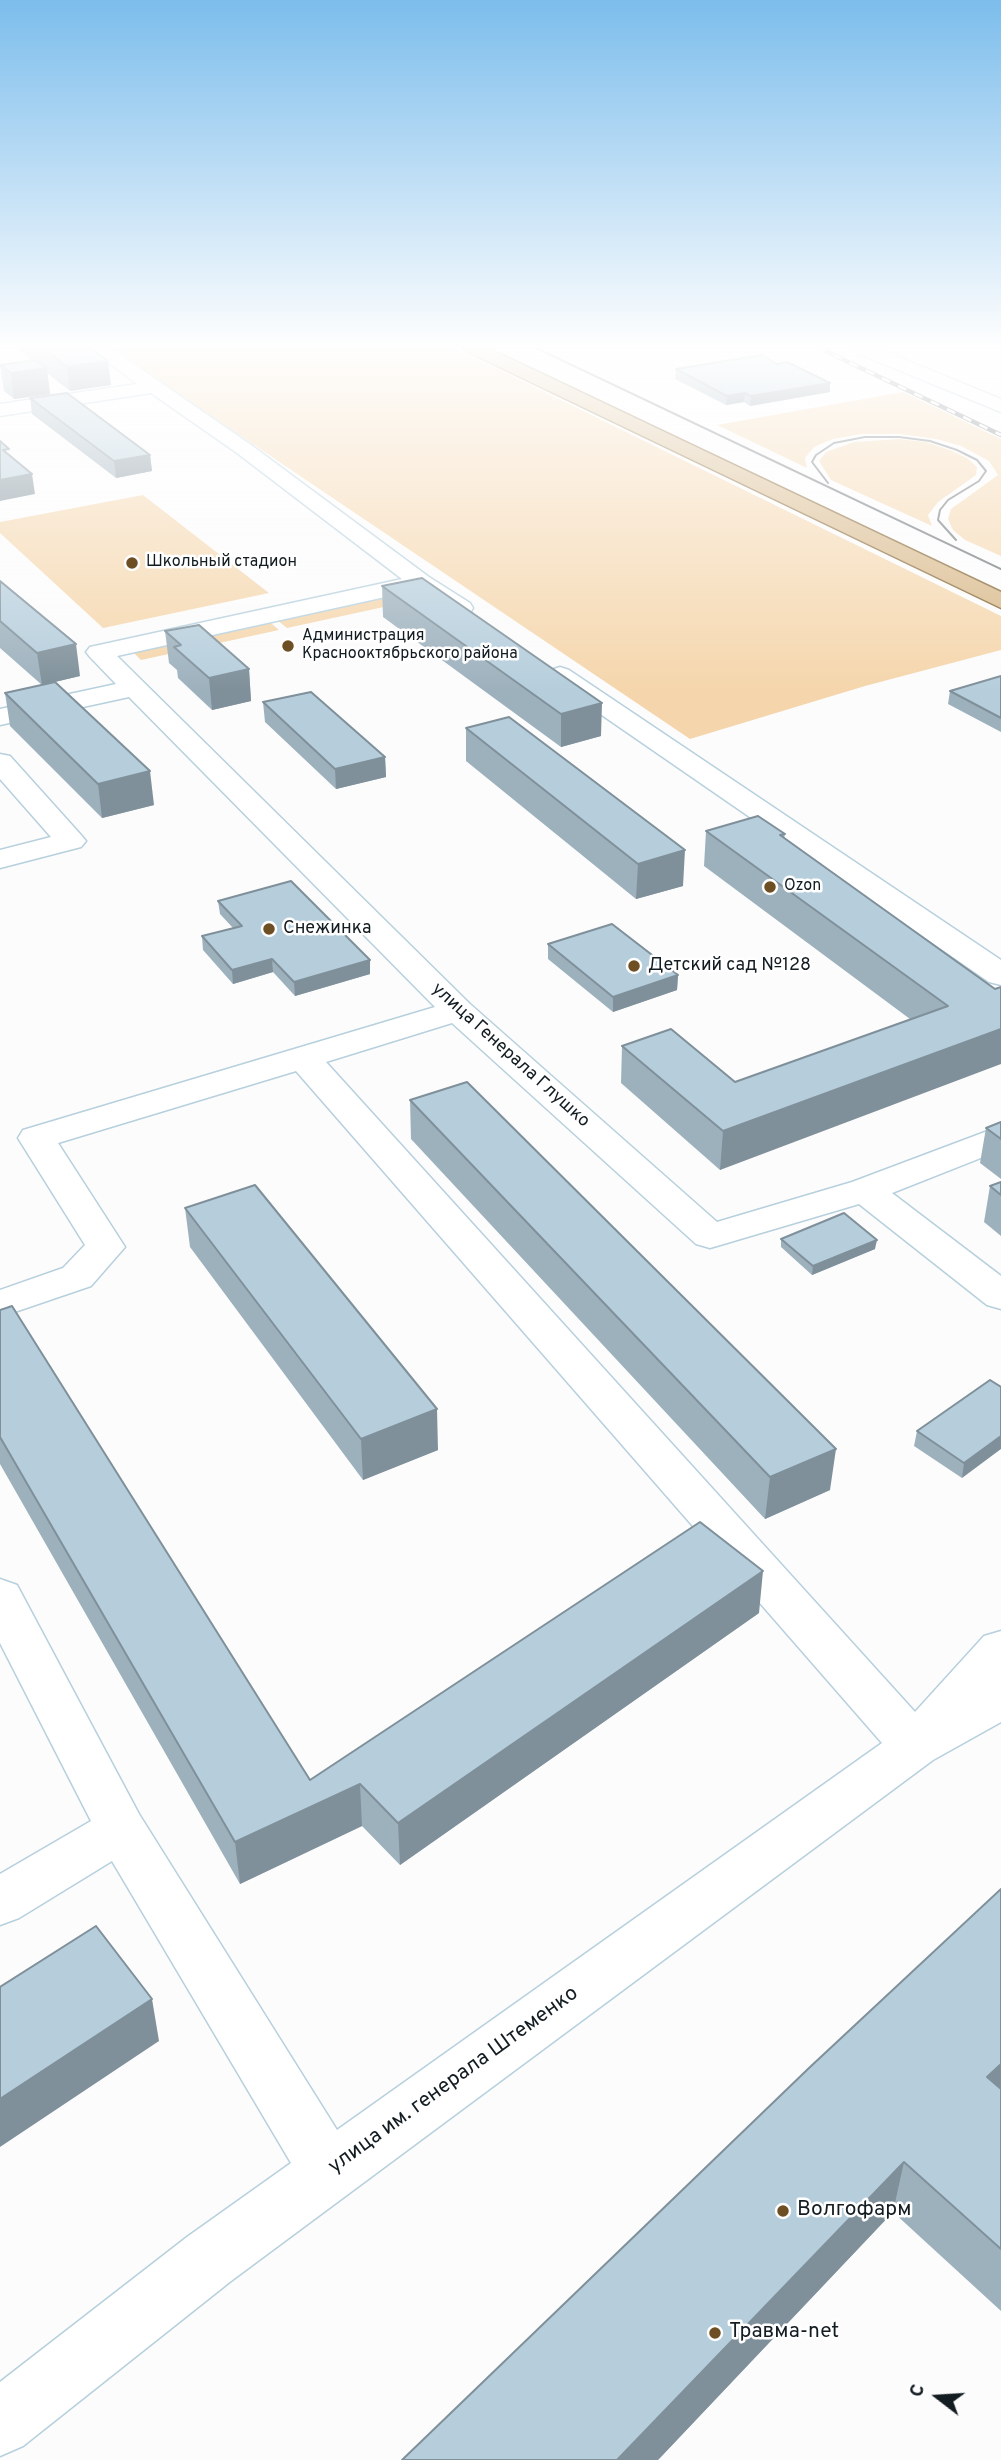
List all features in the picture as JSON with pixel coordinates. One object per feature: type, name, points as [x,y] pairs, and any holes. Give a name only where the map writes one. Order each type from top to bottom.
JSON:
[{"type":"main road","points":[[711,462],[1001,601]]},
{"type":"main road","points":[[748,462],[1001,583]]},
{"type":"street","points":[[261,462],[421,582],[478,620]]},
{"type":"street","name":"улица Генерала Глушко","points":[[421,582],[99,652],[458,1010],[710,1236],[865,1190],[1001,1137]]},
{"type":"street","points":[[535,659],[1001,975]]},
{"type":"street","points":[[6,708],[134,688]]},
{"type":"street","points":[[0,762],[71,841],[0,859]]},
{"type":"street","points":[[0,1304],[77,1278],[106,1247],[36,1138],[458,1010]]},
{"type":"street","points":[[303,1057],[915,1746]]},
{"type":"street","points":[[865,1190],[1001,1296]]},
{"type":"street","points":[[0,1597],[121,1829],[329,2172]]},
{"type":"street","name":"улица им. генерала Штеменко","points":[[915,1746],[1001,1648]]},
{"type":"street","name":"улица им. генерала Штеменко","points":[[0,2423],[209,2259],[915,1746],[1001,1699]]},
{"type":"street","points":[[0,1902],[121,1829]]},
{"type":"shaded area","points":[[279,462],[687,462],[1001,616],[1001,650],[865,686],[690,739]]},
{"type":"shaded area","points":[[794,462],[806,462],[807,468]]},
{"type":"shaded area","points":[[820,462],[971,462],[977,467],[976,475],[938,502],[928,515],[932,526],[831,480]]},
{"type":"shaded area","points":[[990,462],[1001,462],[1001,556],[965,540],[953,530],[948,519],[951,509],[998,475]]},
{"type":"shaded area","name":"Школьный стадион","points":[[143,495],[269,593],[103,628],[0,533],[0,522]]},
{"type":"shaded area","points":[[391,591],[407,602],[287,628],[272,616]]},
{"type":"shaded area","points":[[265,618],[279,630],[141,660],[128,647]]},
{"type":"building","points":[[0,462],[17,462],[32,474],[0,480]]},
{"type":"building","points":[[422,578],[602,703],[561,714],[382,586]]},
{"type":"building","points":[[0,581],[76,644],[37,653],[0,621]]},
{"type":"building","points":[[199,625],[249,669],[209,678],[174,647],[181,645],[165,631]]},
{"type":"building","points":[[1001,676],[1001,718],[950,691]]},
{"type":"building","points":[[55,682],[150,771],[98,784],[5,693]]},
{"type":"building","points":[[311,692],[385,757],[335,769],[263,702]]},
{"type":"building","points":[[509,717],[685,850],[638,864],[466,728]]},
{"type":"building","points":[[758,816],[785,834],[780,835],[995,989],[1001,987],[1001,1029],[723,1131],[622,1046],[671,1029],[735,1082],[948,1006],[706,831]]},
{"type":"building","points":[[291,881],[370,960],[294,982],[272,959],[232,970],[202,936],[242,926],[218,901]]},
{"type":"building","points":[[612,924],[678,975],[613,997],[548,944]]},
{"type":"building","points":[[467,1082],[836,1449],[770,1477],[410,1100]]},
{"type":"building","points":[[1001,1122],[1001,1139],[986,1128]]},
{"type":"building","points":[[1001,1182],[1001,1195],[990,1186]]},
{"type":"building","points":[[255,1185],[437,1409],[361,1439],[185,1208]]},
{"type":"building","points":[[844,1213],[877,1240],[813,1266],[781,1239]]},
{"type":"building","points":[[12,1306],[310,1780],[700,1522],[763,1571],[398,1823],[360,1784],[235,1842],[0,1437],[0,1310]]},
{"type":"building","points":[[990,1380],[1001,1387],[1001,1436],[964,1463],[917,1431]]},
{"type":"building","points":[[1001,1889],[1001,2064],[987,2077],[1001,2089],[1001,2249],[904,2162],[617,2460],[402,2460],[809,2068]]},
{"type":"building","points":[[96,1926],[152,1999],[0,2099],[0,1987]]},
{"type":"tram line","points":[[775,462],[1001,569]]},
{"type":"tram line","points":[[812,462],[828,483]]},
{"type":"tram line","points":[[956,540],[938,520],[940,510],[948,500],[979,481],[986,471],[978,462]]},
{"type":"place","name":"Школьный стадион","points":[[132,563]]},
{"type":"place","name":"Администрация Краснооктябрьского района","points":[[288,646]]},
{"type":"place","name":"Ozon","points":[[770,887]]},
{"type":"place","name":"Снежинка","points":[[269,929]]},
{"type":"place","name":"Детский сад №128","points":[[634,966]]},
{"type":"place","name":"Волгофарм","points":[[783,2211]]},
{"type":"place","name":"Травма-net","points":[[715,2333]]}]
